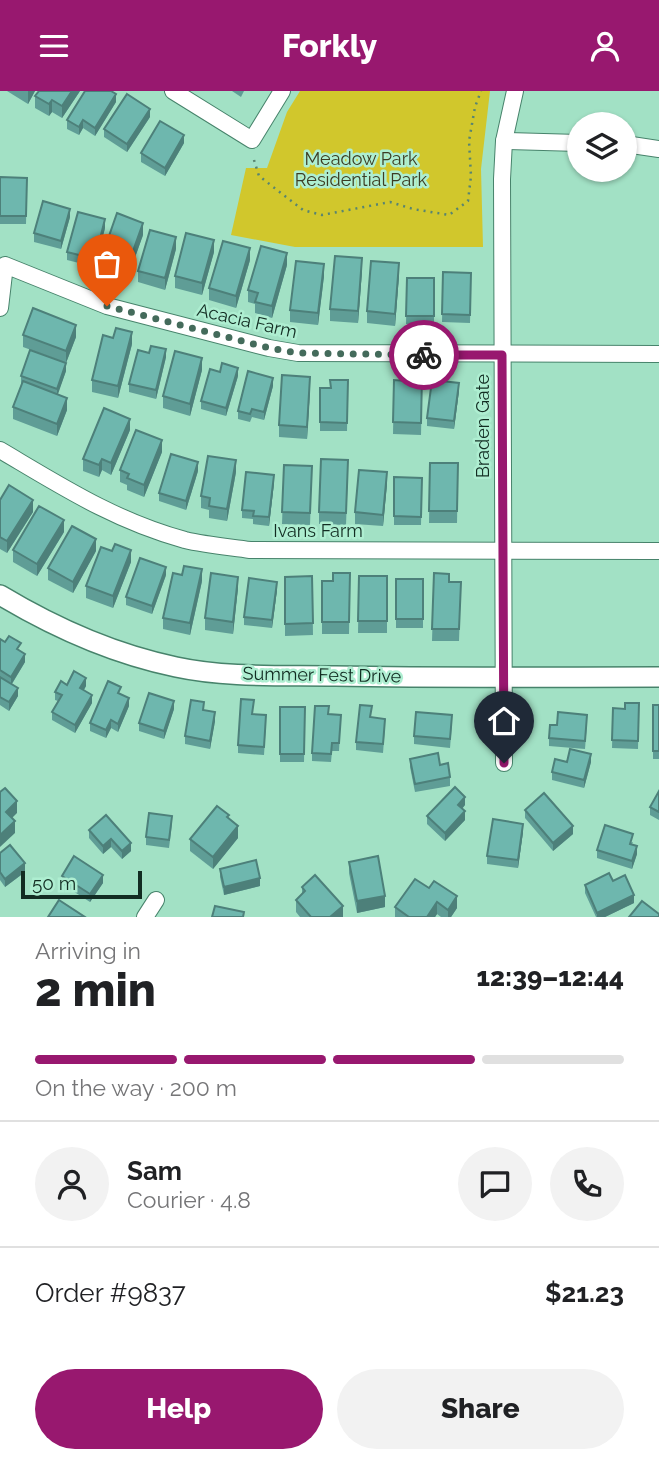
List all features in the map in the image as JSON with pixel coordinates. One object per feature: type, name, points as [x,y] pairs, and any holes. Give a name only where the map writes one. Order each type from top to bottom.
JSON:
[{"type":"street","points":[[173,91],[252,139],[282,91]]},
{"type":"street","name":"Braden Gate","points":[[504,763],[502,179],[504,141],[514,91]]},
{"type":"street","points":[[504,141],[567,143]]},
{"type":"street","points":[[637,146],[659,149]]},
{"type":"street","name":"Acacia Farm","points":[[0,308],[5,265],[107,306],[298,353],[659,354]]},
{"type":"street","name":"Ivans Farm","points":[[0,450],[89,503],[134,523],[187,540],[250,550],[659,551]]},
{"type":"street","name":"Summer Fest Drive","points":[[0,595],[40,619],[120,652],[177,668],[225,673],[503,678],[659,677]]},
{"type":"street","points":[[145,917],[156,900]]},
{"type":"path","points":[[254,160],[259,176],[303,210],[322,215],[390,202],[449,215],[468,201],[471,176],[470,141],[475,107],[481,91]]},
{"type":"green space","name":"Meadow Park Residential Park","points":[[300,91],[490,91],[481,169],[483,247],[295,247],[231,235],[246,168],[267,168],[287,112]]},
{"type":"building","points":[[39,91],[72,91],[62,106],[52,100],[49,104],[35,96]]},
{"type":"building","points":[[85,91],[111,91],[116,94],[95,128],[83,120],[79,127],[67,120]]},
{"type":"building","points":[[127,94],[150,109],[127,144],[104,129]]},
{"type":"building","points":[[160,121],[184,135],[165,168],[141,153]]},
{"type":"building","points":[[0,177],[27,178],[26,216],[0,216]]},
{"type":"building","points":[[43,201],[70,209],[61,241],[34,233]]},
{"type":"building","points":[[78,212],[105,219],[95,259],[67,252]]},
{"type":"building","points":[[117,213],[143,223],[128,265],[102,256]]},
{"type":"building","points":[[150,230],[176,237],[165,278],[138,271]]},
{"type":"building","points":[[186,233],[214,240],[202,283],[175,276]]},
{"type":"building","points":[[223,241],[250,248],[236,296],[209,288]]},
{"type":"building","points":[[261,246],[287,253],[272,306],[255,302],[258,293],[248,290]]},
{"type":"building","points":[[335,256],[362,258],[358,311],[330,309]]},
{"type":"building","points":[[296,261],[324,264],[318,313],[290,310]]},
{"type":"building","points":[[371,261],[399,263],[395,314],[367,311]]},
{"type":"building","points":[[443,272],[471,273],[470,315],[442,314]]},
{"type":"building","points":[[407,278],[434,278],[434,316],[406,316]]},
{"type":"building","points":[[33,308],[76,325],[66,351],[23,335]]},
{"type":"building","points":[[116,328],[132,332],[118,386],[92,380],[103,335],[113,338]]},
{"type":"building","points":[[151,346],[166,349],[156,390],[129,384],[138,350],[149,353]]},
{"type":"building","points":[[30,350],[66,363],[57,389],[21,376]]},
{"type":"building","points":[[175,351],[202,358],[190,404],[163,396]]},
{"type":"building","points":[[222,363],[238,368],[226,408],[201,401],[210,369],[220,372]]},
{"type":"building","points":[[248,371],[273,378],[264,412],[252,409],[250,414],[238,411]]},
{"type":"building","points":[[282,375],[310,377],[307,427],[279,425]]},
{"type":"building","points":[[406,375],[422,376],[421,423],[393,422],[394,380],[406,381]]},
{"type":"building","points":[[330,380],[348,380],[347,423],[320,422],[320,388],[331,388]]},
{"type":"building","points":[[432,380],[459,383],[454,421],[427,418]]},
{"type":"building","points":[[23,381],[67,398],[57,424],[13,407]]},
{"type":"building","points":[[104,408],[130,419],[111,463],[102,459],[99,465],[83,459]]},
{"type":"building","points":[[136,430],[162,440],[144,485],[127,478],[129,474],[120,470]]},
{"type":"building","points":[[171,454],[198,462],[186,501],[159,493]]},
{"type":"building","points":[[208,456],[236,460],[227,509],[209,506],[210,498],[201,496]]},
{"type":"building","points":[[321,459],[348,460],[346,513],[319,512]]},
{"type":"building","points":[[430,463],[458,463],[457,511],[429,511]]},
{"type":"building","points":[[284,465],[312,466],[310,513],[282,512]]},
{"type":"building","points":[[359,470],[387,472],[383,515],[355,512]]},
{"type":"building","points":[[246,472],[274,475],[269,517],[253,516],[254,511],[242,510]]},
{"type":"building","points":[[394,477],[422,478],[421,517],[394,516]]},
{"type":"building","points":[[9,485],[33,500],[7,541],[0,537],[0,500]]},
{"type":"building","points":[[39,506],[64,520],[37,564],[13,550]]},
{"type":"building","points":[[72,526],[96,539],[73,582],[48,568]]},
{"type":"building","points":[[115,544],[131,550],[113,596],[86,586],[101,547],[112,551]]},
{"type":"building","points":[[140,558],[166,567],[152,606],[126,597]]},
{"type":"building","points":[[184,566],[202,569],[190,623],[163,618],[173,573],[182,575]]},
{"type":"building","points":[[211,573],[238,577],[233,622],[205,618]]},
{"type":"building","points":[[333,573],[350,573],[349,622],[322,622],[322,581],[333,581]]},
{"type":"building","points":[[434,573],[449,574],[449,582],[461,582],[459,629],[432,629]]},
{"type":"building","points":[[312,576],[313,623],[285,624],[285,577]]},
{"type":"building","points":[[359,576],[387,576],[387,621],[358,621]]},
{"type":"building","points":[[249,578],[277,582],[272,620],[244,617]]},
{"type":"building","points":[[396,579],[423,579],[423,619],[396,619]]},
{"type":"building","points":[[9,636],[21,643],[17,649],[25,654],[11,677],[0,670],[0,639],[5,642]]},
{"type":"building","points":[[74,671],[86,678],[80,688],[92,695],[75,725],[52,712],[62,695],[55,692],[61,681],[67,685]]},
{"type":"building","points":[[0,677],[18,688],[9,702],[0,697]]},
{"type":"building","points":[[108,681],[121,687],[118,693],[129,698],[118,724],[111,720],[106,730],[90,723]]},
{"type":"building","points":[[149,693],[174,701],[164,731],[139,723]]},
{"type":"building","points":[[241,699],[254,700],[252,714],[266,715],[264,747],[238,745]]},
{"type":"building","points":[[191,700],[204,702],[203,710],[215,712],[210,741],[185,736]]},
{"type":"building","points":[[625,703],[639,703],[638,741],[612,740],[613,708],[625,709]]},
{"type":"building","points":[[360,705],[372,706],[370,717],[385,719],[383,744],[356,742]]},
{"type":"building","points":[[653,705],[659,705],[659,751],[653,751]]},
{"type":"building","points":[[315,706],[329,706],[328,714],[341,715],[339,743],[332,743],[331,754],[312,753]]},
{"type":"building","points":[[280,707],[305,707],[304,754],[280,754]]},
{"type":"building","points":[[416,712],[452,715],[450,739],[414,736]]},
{"type":"building","points":[[558,712],[587,715],[585,741],[549,738],[550,725],[557,725]]},
{"type":"building","points":[[570,749],[591,754],[584,780],[552,772],[555,759],[567,762]]},
{"type":"building","points":[[438,753],[440,765],[448,763],[450,777],[415,784],[410,759]]},
{"type":"building","points":[[455,787],[465,797],[458,805],[465,811],[445,833],[427,816]]},
{"type":"building","points":[[5,788],[17,801],[6,812],[15,821],[0,835],[0,792]]},
{"type":"building","points":[[659,791],[659,812],[650,807]]},
{"type":"building","points":[[544,793],[573,826],[553,843],[525,810]]},
{"type":"building","points":[[217,806],[238,826],[213,857],[190,839]]},
{"type":"building","points":[[149,813],[172,816],[169,840],[146,837]]},
{"type":"building","points":[[106,815],[131,843],[122,851],[111,839],[103,846],[89,830]]},
{"type":"building","points":[[493,819],[523,824],[518,860],[487,856]]},
{"type":"building","points":[[605,825],[633,834],[630,844],[637,846],[632,861],[597,850]]},
{"type":"building","points":[[10,845],[25,863],[5,879],[0,872],[0,853]]},
{"type":"building","points":[[74,856],[103,875],[90,894],[62,876]]},
{"type":"building","points":[[378,856],[385,896],[357,901],[349,862]]},
{"type":"building","points":[[256,860],[260,878],[224,887],[220,869]]},
{"type":"building","points":[[609,873],[613,881],[625,875],[634,895],[597,913],[585,885]]},
{"type":"building","points":[[315,875],[343,906],[330,917],[311,917],[296,900],[305,891],[302,887]]},
{"type":"building","points":[[415,879],[429,888],[434,881],[457,896],[448,910],[437,902],[427,917],[409,917],[395,907]]},
{"type":"building","points":[[59,900],[85,917],[48,917]]},
{"type":"building","points":[[642,901],[659,914],[659,917],[629,917]]},
{"type":"building","points":[[215,906],[244,912],[243,917],[212,917]]},
{"type":"way so far","points":[[107,306],[298,353],[424,355]]},
{"type":"route","points":[[424,355],[502,355],[504,763]]}]
